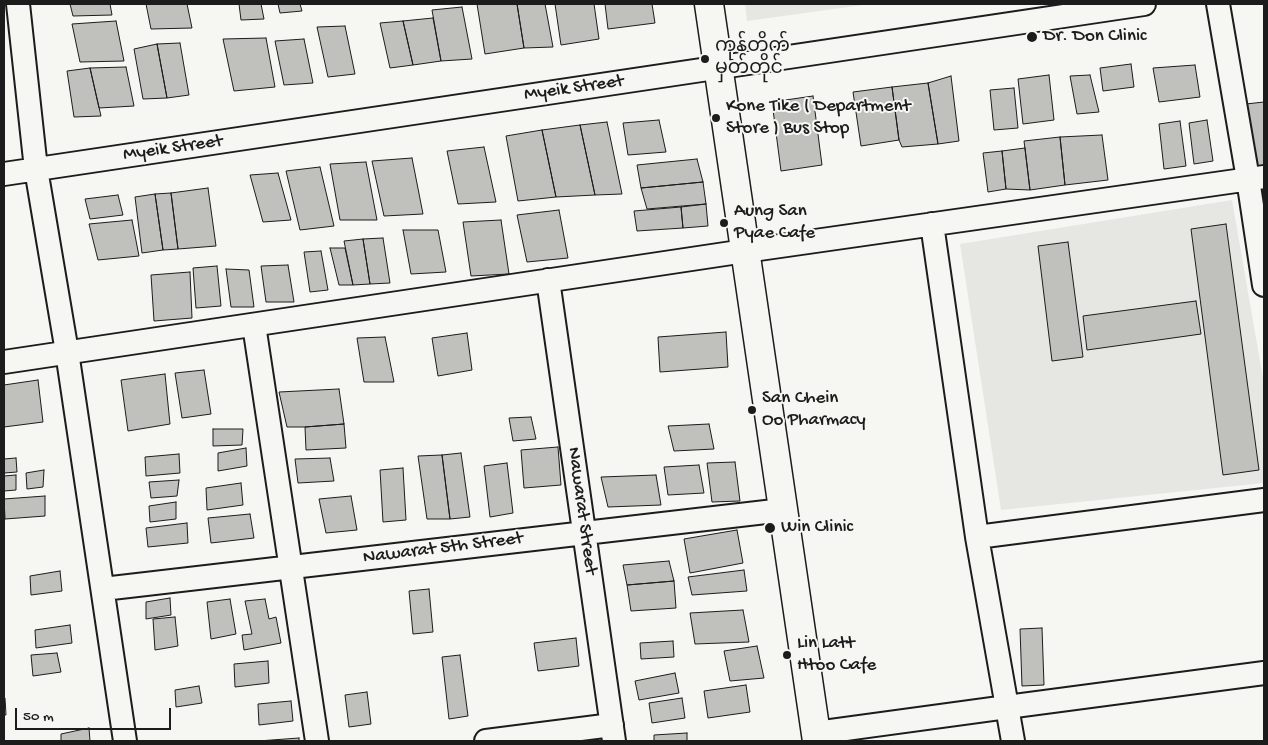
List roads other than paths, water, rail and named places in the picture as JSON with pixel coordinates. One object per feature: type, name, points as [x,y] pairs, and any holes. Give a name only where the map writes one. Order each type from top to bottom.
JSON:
[{"type":"main road","points":[[709,4],[816,737]]},
{"type":"street","points":[[18,4],[36,169],[68,352],[125,741]]},
{"type":"street","name":"Myeik Street","points":[[4,174],[1144,4]]},
{"type":"street","points":[[1218,4],[1256,178],[1264,285]]},
{"type":"street","points":[[4,362],[745,251],[1256,178]]},
{"type":"street","points":[[932,224],[977,537],[1012,741]]},
{"type":"street","name":"Nawarat Street","points":[[548,280],[613,733]]},
{"type":"street","points":[[254,325],[317,741]]},
{"type":"street","points":[[977,537],[1264,500]]},
{"type":"street","name":"Nawarat 5th Street","points":[[103,589],[783,510]]},
{"type":"street","points":[[816,737],[1007,706],[1264,674]]},
{"type":"street","points":[[486,741],[613,733]]},
{"type":"place","name":"Dr. Don Clinic","points":[[1032,37]]},
{"type":"place","name":"ကုန်တိုက် မှတ်တိုင်","points":[[705,59]]},
{"type":"place","name":"Kone Tike ( Department Store ) Bus Stop","points":[[716,118]]},
{"type":"place","name":"Aung San Pyae Cafe","points":[[724,223]]},
{"type":"place","name":"San Chein Oo Pharmacy","points":[[752,410]]},
{"type":"place","name":"Win Clinic","points":[[770,528]]},
{"type":"place","name":"Lin Latt Htoo Cafe","points":[[787,655]]}]
